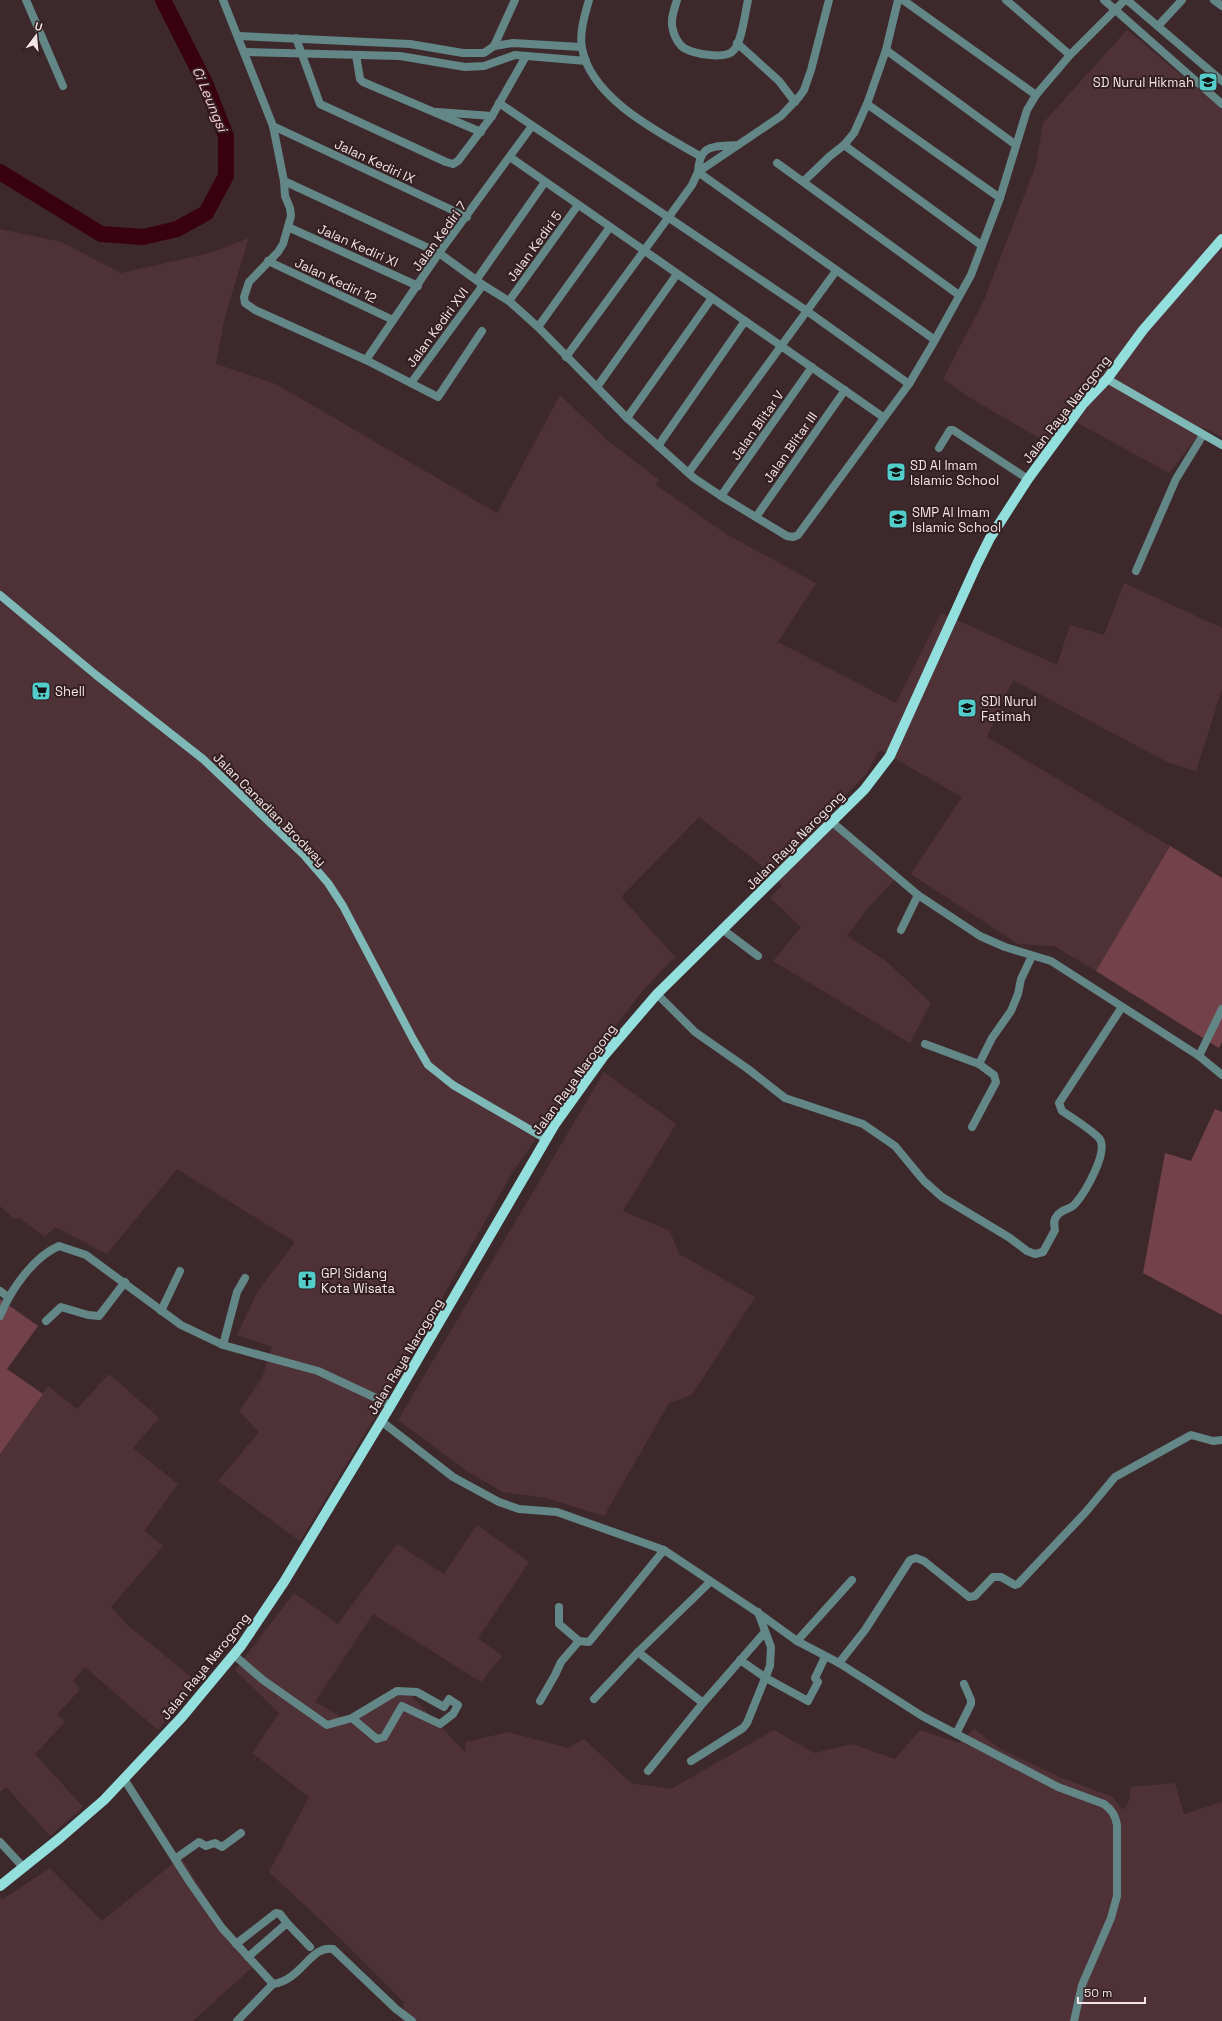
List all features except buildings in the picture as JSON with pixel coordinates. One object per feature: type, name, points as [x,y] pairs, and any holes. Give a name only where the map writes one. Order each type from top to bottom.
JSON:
[{"type":"main road","name":"Jalan Raya Narogong","points":[[0,1886],[24,1868],[104,1800],[178,1721],[234,1655],[280,1588],[382,1421],[546,1139],[603,1057],[657,994],[722,929],[777,878],[864,790],[890,756],[990,538],[1028,479],[1083,404],[1107,379],[1143,330],[1221,242]]},
{"type":"street","points":[[26,0],[63,86]]},
{"type":"street","points":[[223,0],[273,126],[284,181],[284,196],[290,208],[291,216],[283,244],[278,252],[249,282],[245,292],[245,303],[255,310],[366,360],[438,397],[482,331]]},
{"type":"street","points":[[494,46],[515,0]]},
{"type":"street","points":[[589,0],[583,24],[581,47],[586,61],[601,85],[615,101],[634,117],[700,156]]},
{"type":"street","points":[[677,0],[672,21],[676,38],[684,48],[719,57],[734,51],[748,0]]},
{"type":"street","points":[[698,172],[781,116],[795,102],[804,90],[811,70],[829,0]]},
{"type":"street","points":[[804,181],[844,145],[854,132],[868,104],[886,50],[898,0]]},
{"type":"street","points":[[903,0],[1036,95]]},
{"type":"street","points":[[1006,0],[1070,55]]},
{"type":"street","points":[[1104,0],[1222,104]]},
{"type":"street","points":[[284,181],[439,253],[509,301],[538,327],[627,418],[689,472],[721,496],[787,536],[793,537],[798,535],[883,417],[909,384],[935,340],[971,275],[981,245],[1000,198],[1027,110],[1036,95],[1070,55],[1126,0],[1222,81]]},
{"type":"street","points":[[1158,26],[1182,0]]},
{"type":"street","points":[[1214,0],[1222,6]]},
{"type":"street","points":[[238,36],[410,44],[464,53],[484,53],[494,46],[513,43],[581,47]]},
{"type":"street","points":[[296,38],[320,104],[453,164],[458,161],[492,116],[526,56]]},
{"type":"street","points":[[737,43],[779,81],[795,102]]},
{"type":"street","points":[[886,50],[1016,145]]},
{"type":"street","points":[[244,52],[301,52],[400,56],[465,67],[484,66],[515,55],[586,61]]},
{"type":"street","points":[[356,54],[360,79],[363,82],[390,95],[481,132]]},
{"type":"street","points":[[499,103],[807,311],[909,384]]},
{"type":"street","points":[[868,104],[1000,198]]},
{"type":"street","points":[[434,112],[492,116]]},
{"type":"street","name":"Jalan Kediri IX","points":[[273,126],[467,217]]},
{"type":"street","name":"Jalan Kediri 7","points":[[366,360],[418,286],[439,253],[467,217],[532,126]]},
{"type":"street","points":[[566,357],[692,184],[698,172],[700,156],[704,151],[720,146],[738,145]]},
{"type":"street","points":[[844,145],[981,245]]},
{"type":"street","points":[[510,157],[883,417]]},
{"type":"street","points":[[777,163],[960,295]]},
{"type":"street","points":[[698,172],[935,340]]},
{"type":"street","name":"Jalan Kediri XVI","points":[[411,383],[480,282],[545,182]]},
{"type":"street","name":"Jalan Kediri 5","points":[[509,301],[578,205]]},
{"type":"street","name":"Jalan Kediri XI","points":[[288,227],[418,286]]},
{"type":"street","points":[[538,327],[610,227]]},
{"type":"street","name":"Jalan Kediri 12","points":[[268,262],[393,320]]},
{"type":"street","points":[[689,472],[836,271]]},
{"type":"street","points":[[597,387],[678,274]]},
{"type":"street","points":[[627,418],[712,298]]},
{"type":"street","points":[[658,446],[745,321]]},
{"type":"street","name":"Jalan Blitar V","points":[[721,496],[812,367]]},
{"type":"street","points":[[1107,379],[1222,445]]},
{"type":"street","name":"Jalan Blitar III","points":[[756,517],[845,390]]},
{"type":"street","points":[[939,448],[950,430],[953,430],[1028,479]]},
{"type":"street","points":[[1136,571],[1176,478],[1203,435]]},
{"type":"street","name":"Jalan Canadian Brodway","points":[[0,594],[96,675],[203,759],[303,854],[328,883],[343,906],[413,1040],[428,1065],[453,1085],[546,1139]]},
{"type":"street","points":[[832,822],[918,895],[980,936],[1032,956],[1051,961],[1199,1056],[1222,1074]]},
{"type":"street","points":[[901,930],[918,895]]},
{"type":"street","points":[[722,929],[758,956]]},
{"type":"street","points":[[979,1064],[992,1038],[1011,1010],[1018,994],[1021,979],[1032,956]]},
{"type":"street","points":[[657,994],[695,1032],[748,1069],[785,1098],[863,1124],[895,1146],[924,1181],[942,1197],[1010,1238],[1027,1251],[1035,1254],[1046,1249],[1055,1230],[1054,1225],[1057,1216],[1062,1211],[1074,1205],[1096,1171],[1102,1148],[1099,1139],[1062,1111],[1059,1104],[1122,1007]]},
{"type":"street","points":[[1199,1056],[1222,1009]]},
{"type":"street","points":[[926,1044],[979,1064],[994,1074],[996,1082],[972,1127]]},
{"type":"street","points":[[0,1316],[8,1298],[37,1260],[46,1251],[58,1246],[86,1255],[125,1282],[160,1311],[181,1325],[223,1345],[318,1371],[391,1405]]},
{"type":"street","points":[[160,1311],[180,1271]]},
{"type":"street","points":[[223,1345],[237,1292],[245,1278]]},
{"type":"street","points":[[46,1321],[61,1307],[88,1315],[99,1316],[125,1282]]},
{"type":"street","points":[[0,1292],[8,1298]]},
{"type":"street","points":[[382,1421],[453,1477],[499,1502],[519,1509],[557,1512],[664,1550],[757,1612],[797,1641],[839,1663],[922,1716],[1058,1787],[1104,1804],[1114,1813],[1117,1825],[1117,1896],[1111,1918],[1082,1985],[1074,2021]]},
{"type":"street","points":[[839,1663],[865,1630],[910,1560],[916,1558],[924,1561],[968,1597],[975,1596],[993,1577],[1001,1577],[1015,1585],[1018,1584],[1085,1513],[1115,1477],[1191,1435],[1213,1441],[1222,1440]]},
{"type":"street","points":[[558,1607],[559,1624],[579,1641],[584,1643],[592,1641],[608,1618],[664,1550]]},
{"type":"street","points":[[797,1641],[852,1580]]},
{"type":"street","points":[[594,1699],[638,1652],[710,1582]]},
{"type":"street","points":[[691,1761],[743,1728],[766,1678],[770,1666],[770,1647],[757,1612]]},
{"type":"street","points":[[648,1771],[703,1703],[765,1632]]},
{"type":"street","points":[[540,1701],[561,1662],[579,1641]]},
{"type":"street","points":[[638,1652],[703,1703]]},
{"type":"street","points":[[234,1655],[263,1680],[327,1725],[352,1718],[397,1691],[417,1692],[444,1707],[449,1699],[458,1705],[452,1714],[440,1724],[402,1706],[384,1737],[377,1739],[352,1718]]},
{"type":"street","points":[[740,1660],[766,1678],[808,1701],[818,1682],[815,1678],[825,1657]]},
{"type":"street","points":[[956,1734],[971,1704],[971,1700],[964,1684]]},
{"type":"street","points":[[124,1779],[175,1859],[222,1928],[273,1984]]},
{"type":"street","points":[[175,1859],[199,1842],[206,1846],[214,1843],[222,1847],[241,1833]]},
{"type":"street","points":[[0,1842],[24,1868]]},
{"type":"street","points":[[236,1944],[276,1913],[280,1914],[310,1947]]},
{"type":"street","points":[[248,1957],[287,1923]]},
{"type":"street","points":[[237,2021],[273,1984],[281,1983],[296,1974],[317,1952],[325,1948],[333,1949],[396,2009],[412,2021]]},
{"type":"shaded area","points":[[1127,30],[1222,109],[1222,437],[1204,428],[1169,473],[1076,422],[1056,448],[972,399],[943,379],[984,300],[1036,165],[1043,123]]},
{"type":"shaded area","points":[[0,229],[61,242],[121,273],[210,253],[249,238],[225,316],[216,364],[276,384],[497,513],[560,395],[608,441],[658,479],[656,485],[726,534],[816,583],[778,642],[896,703],[941,613],[1057,665],[1070,625],[1104,635],[1124,583],[1222,628],[1222,689],[1196,771],[1167,762],[1013,680],[987,737],[1170,846],[1096,971],[1054,946],[1018,944],[911,874],[962,797],[880,750],[866,774],[829,813],[839,826],[896,878],[867,909],[847,936],[886,961],[931,1003],[910,1043],[773,961],[801,927],[770,898],[782,886],[769,871],[699,817],[621,897],[675,957],[644,989],[617,1024],[512,1173],[381,1407],[300,1541],[218,1481],[259,1432],[239,1411],[262,1378],[272,1347],[237,1335],[258,1291],[295,1242],[177,1169],[107,1254],[55,1227],[45,1237],[19,1218],[14,1219],[0,1206]]},
{"type":"shaded area","points":[[1170,846],[1222,878],[1222,1042],[1219,1048],[1096,971]]},
{"type":"shaded area","points":[[604,1072],[676,1124],[623,1211],[670,1231],[679,1254],[755,1297],[692,1395],[669,1403],[604,1516],[546,1498],[503,1492],[470,1473],[398,1420]]},
{"type":"shaded area","points":[[1215,1109],[1222,1112],[1222,1315],[1143,1273],[1165,1153],[1191,1161]]},
{"type":"shaded area","points":[[0,1299],[38,1326],[7,1369],[43,1394],[0,1454]]},
{"type":"shaded area","points":[[109,1374],[159,1418],[133,1448],[178,1484],[144,1531],[163,1546],[111,1607],[126,1624],[197,1682],[158,1730],[85,1667],[73,1681],[80,1690],[57,1714],[65,1722],[35,1754],[83,1807],[50,1836],[6,1787],[0,1792],[0,1454],[48,1386],[77,1409]]},
{"type":"shaded area","points":[[477,1525],[529,1562],[478,1638],[502,1656],[481,1682],[373,1614],[315,1702],[352,1723],[404,1688],[465,1752],[466,1742],[508,1732],[568,1748],[584,1739],[631,1783],[671,1789],[774,1730],[814,1753],[852,1744],[895,1759],[920,1730],[959,1743],[974,1729],[1002,1750],[1062,1778],[1113,1797],[1123,1810],[1129,1801],[1131,1787],[1175,1783],[1184,1814],[1222,1802],[1222,2021],[402,2021],[404,2002],[342,1940],[269,1872],[309,1797],[252,1753],[279,1713],[235,1670],[294,1593],[338,1624],[397,1544],[444,1574]]},
{"type":"shaded area","points":[[181,1857],[226,1929],[257,1963],[193,2021],[0,2021],[0,1898],[3,1899],[50,1868],[102,1921]]},
{"type":"waterway","name":"Ci Leungsi","points":[[0,172],[101,234],[143,237],[177,229],[206,213],[226,176],[226,136],[205,83],[163,0]]},
{"type":"place","name":"SD Nurul Hikmah","points":[[1208,82]]},
{"type":"place","name":"SD Al Imam Islamic School","points":[[896,472]]},
{"type":"place","name":"SMP Al Imam Islamic School","points":[[898,519]]},
{"type":"place","name":"Shell","points":[[41,691]]},
{"type":"place","name":"SDI Nurul Fatimah","points":[[967,708]]},
{"type":"place","name":"GPI Sidang Kota Wisata","points":[[307,1280]]}]
